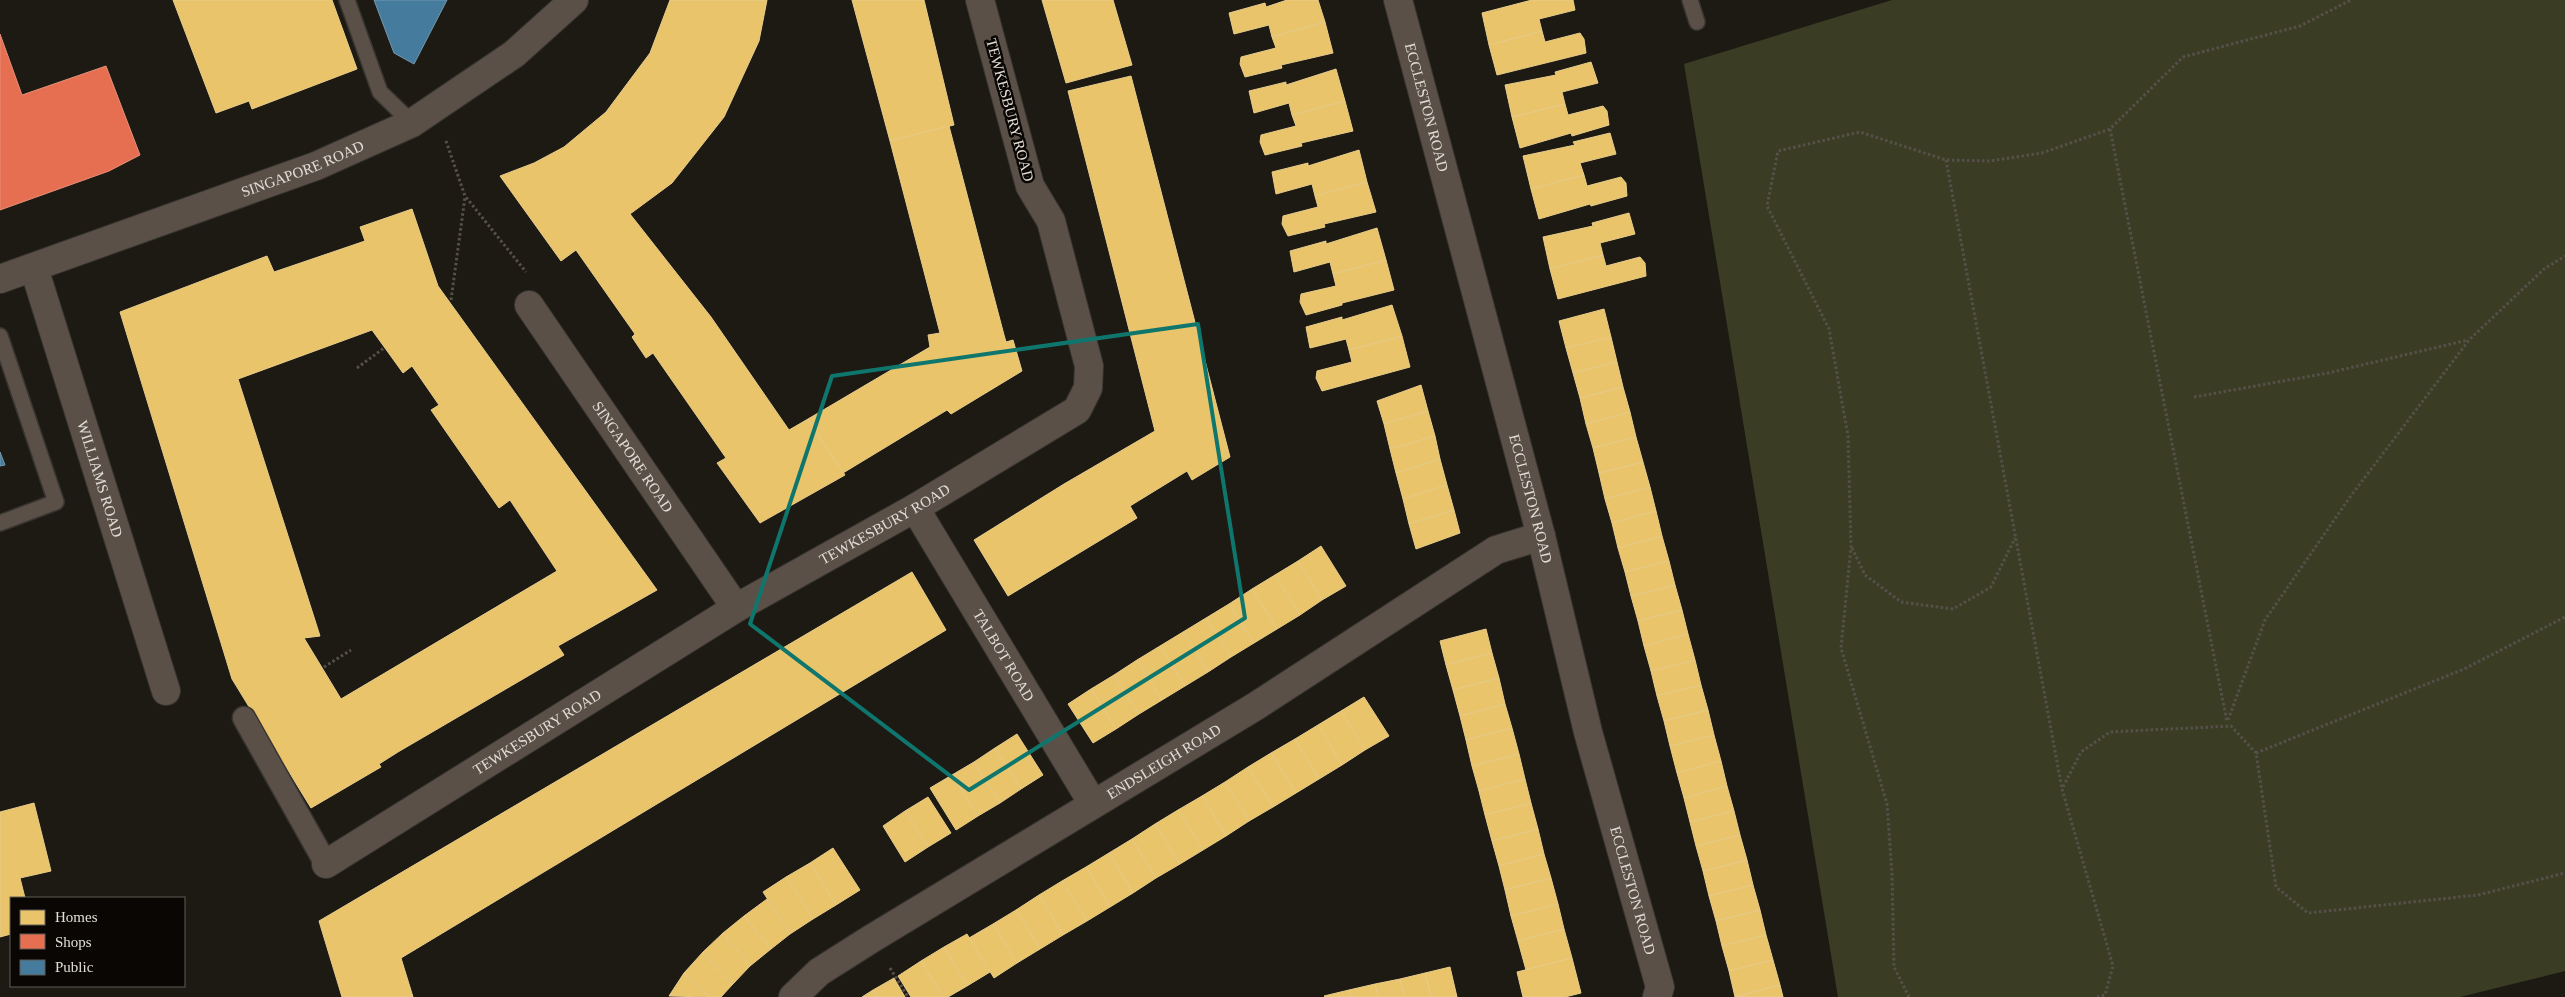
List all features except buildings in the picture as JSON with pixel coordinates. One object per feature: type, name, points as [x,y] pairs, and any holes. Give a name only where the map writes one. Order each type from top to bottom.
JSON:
[{"type":"street","name":"SINGAPORE ROAD","points":[[0,280],[316,166],[423,115],[514,54],[574,0]]},
{"type":"street","name":"TEWKESBURY ROAD","points":[[326,864],[736,608],[916,508],[1077,410],[1088,388],[1089,366],[1051,221],[1030,186],[980,0]]},
{"type":"street","name":"ECCLESTON ROAD","points":[[1398,0],[1541,536],[1588,732],[1660,987],[1657,997]]},
{"type":"street","name":"WILLIAMS ROAD","points":[[34,268],[166,691]]},
{"type":"street","name":"SINGAPORE ROAD","points":[[529,305],[736,608]]},
{"type":"street","name":"TALBOT ROAD","points":[[916,508],[1093,804]]},
{"type":"street","name":"ENDSLEIGH ROAD","points":[[793,997],[819,972],[1256,706],[1496,550],[1541,536]]},
{"type":"street","points":[[244,718],[326,864]]},
{"type":"lane","points":[[347,0],[380,92],[423,115]]},
{"type":"lane","points":[[1690,0],[1696,22]]},
{"type":"lane","points":[[0,336],[56,502],[0,523]]},
{"type":"path","points":[[1909,997],[1894,967],[1892,874],[1887,804],[1841,648],[1851,547],[1848,436],[1829,329],[1767,206],[1778,151],[1860,132],[1946,160],[1990,161],[2042,153],[2110,129],[2183,56],[2300,26],[2351,0]]},
{"type":"path","points":[[423,115],[465,196],[528,274],[529,305]]},
{"type":"path","points":[[2110,129],[2227,722],[2265,620],[2350,497],[2469,340],[2544,269],[2565,256]]},
{"type":"path","points":[[1946,160],[2062,790],[2113,966],[2105,995],[2098,997]]},
{"type":"path","points":[[451,300],[465,196]]},
{"type":"path","points":[[2194,397],[2328,374],[2469,340]]},
{"type":"path","points":[[357,368],[384,348]]},
{"type":"path","points":[[1851,547],[1865,575],[1901,602],[1953,609],[1991,587],[2015,537]]},
{"type":"path","points":[[2256,753],[2464,669],[2565,617]]},
{"type":"path","points":[[324,667],[350,650]]},
{"type":"path","points":[[2062,790],[2081,752],[2110,732],[2232,726],[2256,753],[2276,887],[2308,913],[2478,895],[2565,873]]},
{"type":"highlighted area","points":[[1198,324],[1245,618],[969,790],[750,624],[832,376]]},
{"type":"green space","points":[[1892,0],[2565,0],[2565,971],[2460,997],[1838,997],[1684,64]]}]
